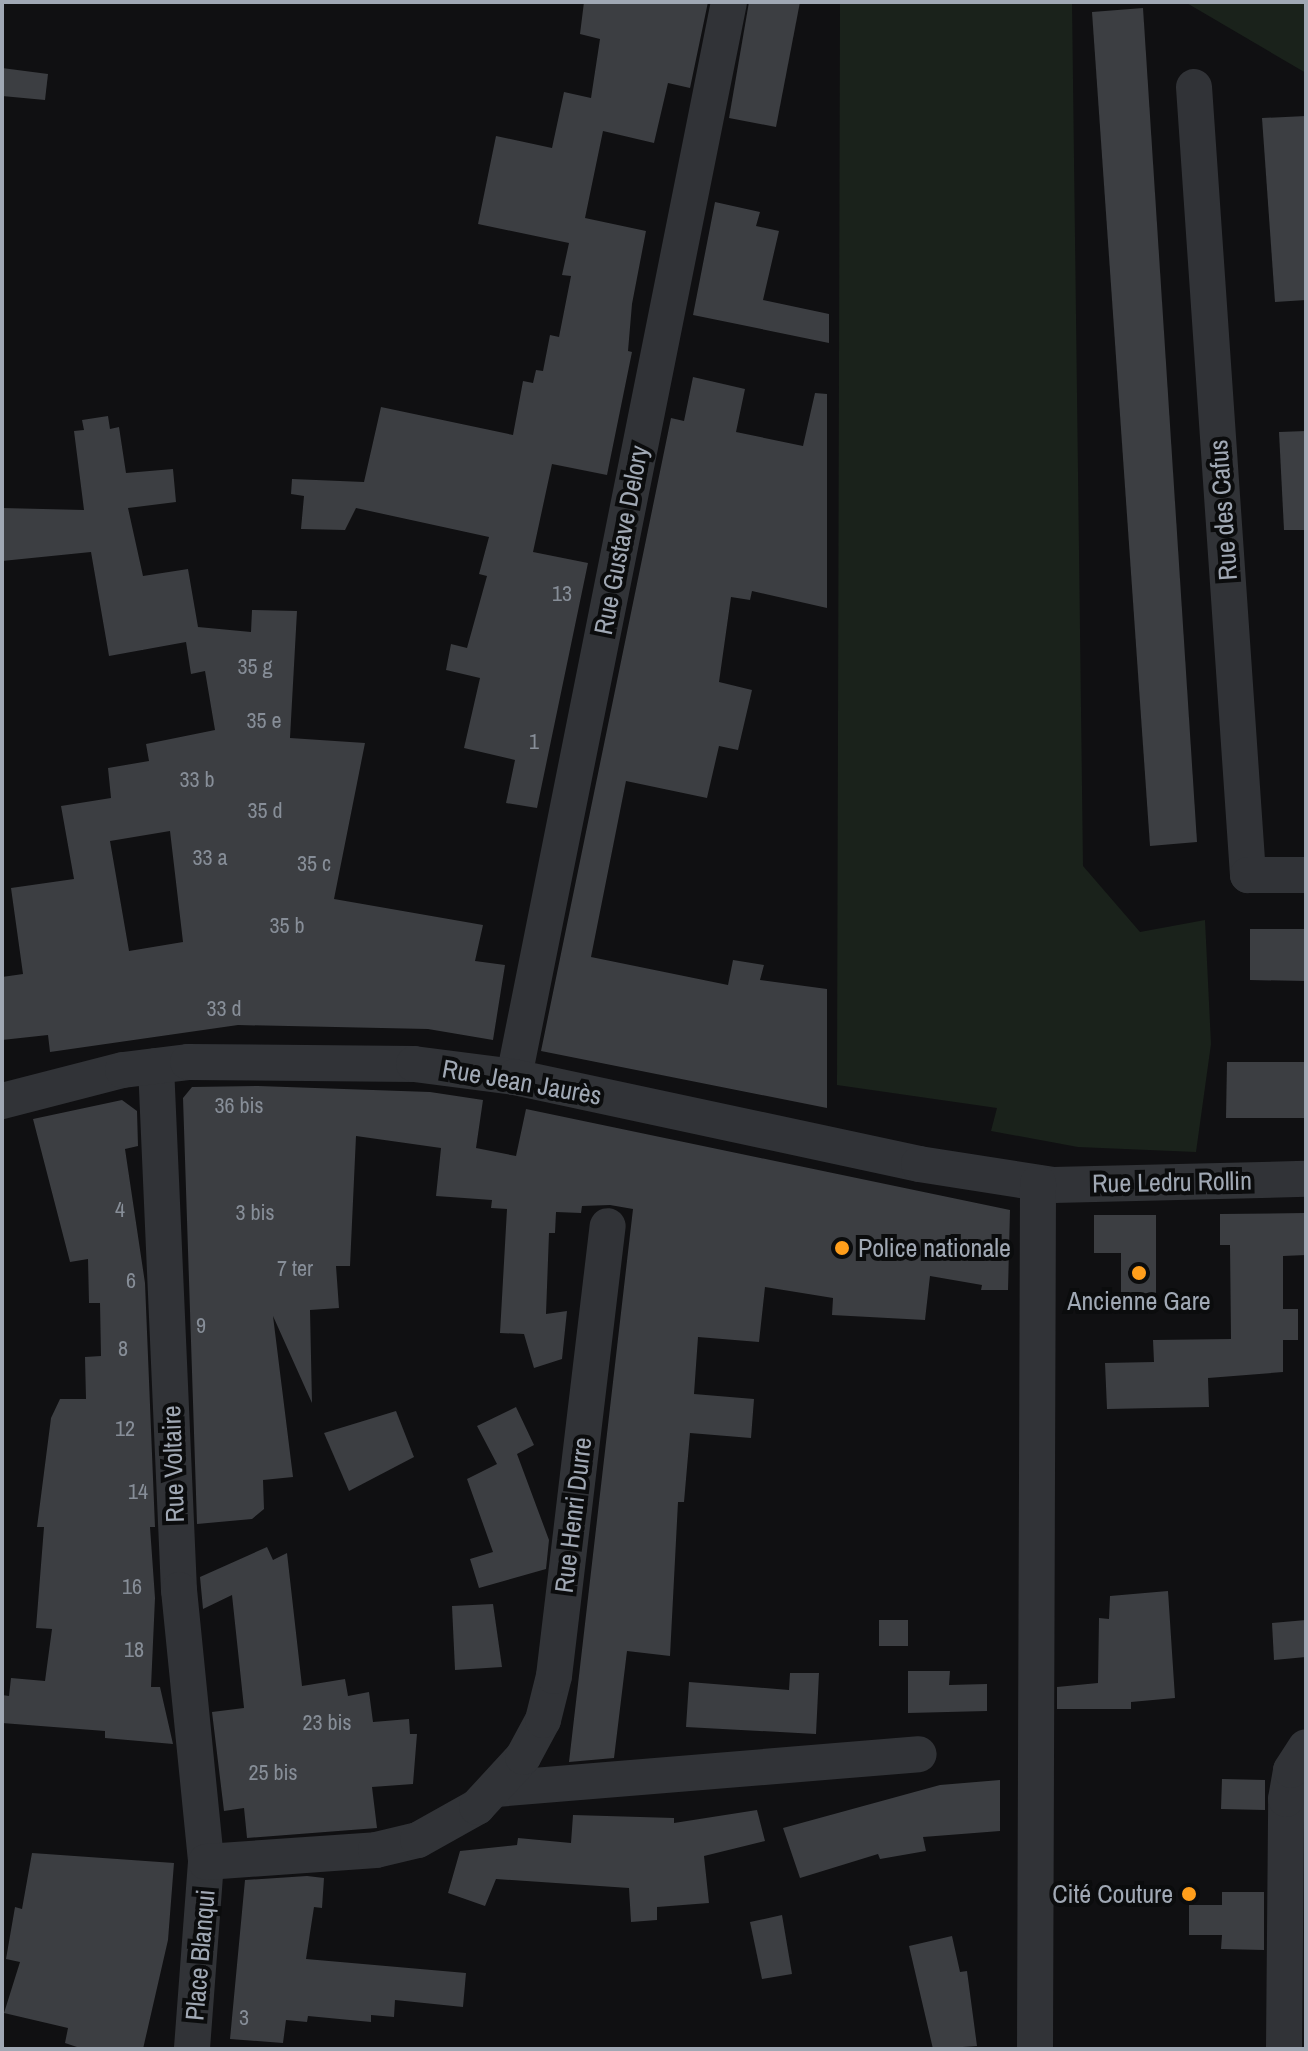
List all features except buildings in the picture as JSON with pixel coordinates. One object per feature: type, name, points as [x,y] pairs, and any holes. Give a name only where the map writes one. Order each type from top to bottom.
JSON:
[{"type":"street","name":"Rue Gustave Delory","points":[[514,1077],[729,2]]},
{"type":"street","name":"Rue des Cafus","points":[[1194,87],[1248,875],[1306,875]]},
{"type":"street","name":"Rue Jean Jaurès","points":[[2,1101],[156,1066],[219,1060],[382,1062],[514,1077],[796,1139],[1038,1183]]},
{"type":"street","name":"Rue Voltaire","points":[[156,1066],[179,1590],[206,1862]]},
{"type":"street","name":"Rue Ledru Rollin","points":[[1038,1183],[1306,1179]]},
{"type":"street","points":[[1035,2049],[1038,1183]]},
{"type":"street","name":"Rue Henri Durre","points":[[206,1862],[398,1846],[458,1821],[496,1789],[535,1739],[550,1698],[608,1226]]},
{"type":"street","points":[[1284,2049],[1286,1799],[1291,1770],[1306,1747]]},
{"type":"street","points":[[496,1789],[919,1754]]},
{"type":"street","name":"Place Blanqui","points":[[192,2049],[206,1862]]},
{"type":"shaded area","points":[[840,2],[1072,2],[1083,866],[1140,932],[1205,920],[1211,1044],[1196,1152],[1078,1147],[991,1131],[997,1108],[837,1085]]},
{"type":"shaded area","points":[[1185,2],[1306,2],[1306,73]]},
{"type":"place","name":"Police nationale","points":[[842,1248]]},
{"type":"place","name":"Ancienne Gare","points":[[1139,1273]]},
{"type":"place","name":"Cité Couture","points":[[1189,1894]]}]
